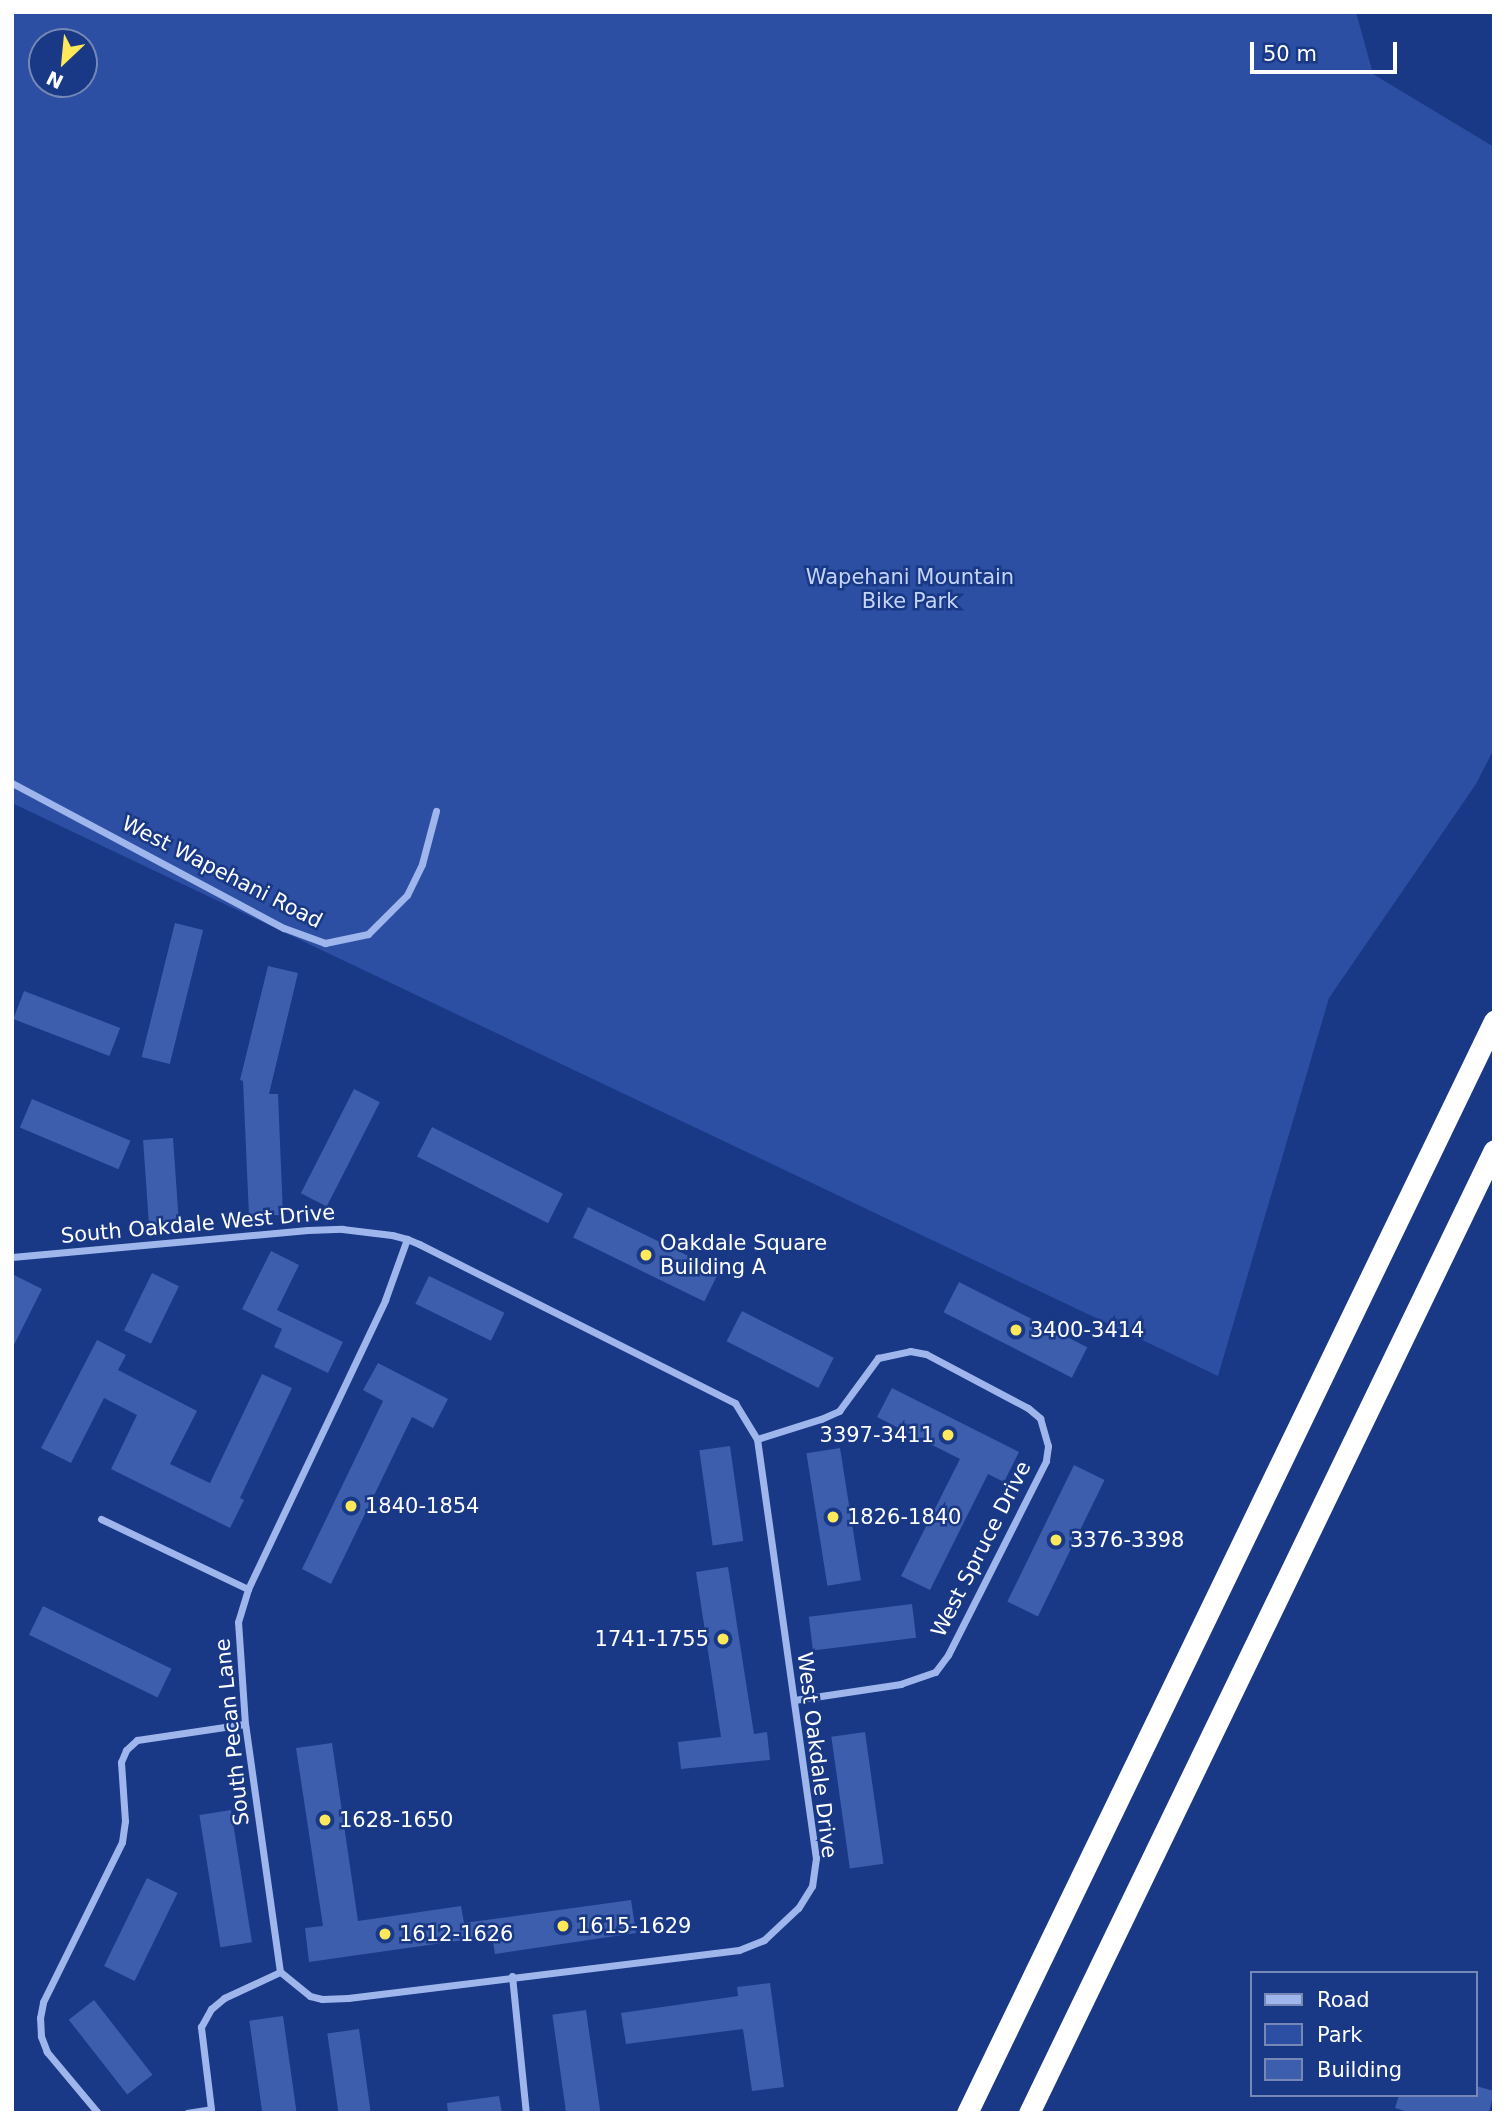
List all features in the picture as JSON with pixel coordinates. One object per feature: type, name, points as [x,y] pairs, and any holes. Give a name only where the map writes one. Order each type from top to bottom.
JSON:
[{"type":"highway","points":[[967,2113],[1494,1021]]},
{"type":"highway","points":[[1029,2113],[1494,1150]]},
{"type":"street","name":"West Wapehani Road","points":[[12,783],[284,928],[325,943],[368,934],[407,895],[422,864],[436,811]]},
{"type":"street","name":"South Oakdale West Drive","points":[[12,1257],[308,1230],[342,1230],[407,1238],[689,1377]]},
{"type":"street","name":"South Pecan Lane","points":[[280,1972],[245,1724],[237,1642],[240,1608],[385,1300],[407,1238]]},
{"type":"street","name":"West Spruce Drive","points":[[757,1439],[839,1411],[878,1359],[910,1350],[926,1354],[1028,1408],[1040,1418],[1048,1446],[1046,1461],[948,1655],[935,1672],[901,1684],[794,1700]]},
{"type":"street","name":"West Oakdale Drive","points":[[512,1976],[739,1950],[764,1940],[781,1927],[812,1886],[816,1858],[757,1439],[735,1403],[689,1377]]},
{"type":"street","points":[[102,1519],[248,1589]]},
{"type":"street","points":[[98,2113],[47,2052],[41,2036],[40,2018],[43,2002],[122,1842],[125,1821],[121,1762],[126,1750],[137,1740],[245,1724]]},
{"type":"street","points":[[187,2113],[211,2109],[201,2027],[211,2009],[224,1998],[280,1972],[294,1986],[322,1999],[512,1976],[526,2113]]},
{"type":"green space","name":"Wapehani Mountain Bike Park","points":[[12,12],[1356,12],[1373,74],[1494,147],[1494,749],[1476,784],[1329,998],[1218,1376],[12,803]]},
{"type":"building","points":[[175,923],[203,930],[170,1064],[142,1057]]},
{"type":"building","points":[[268,966],[298,973],[269,1094],[278,1094],[283,1215],[249,1216],[243,1081],[240,1080]]},
{"type":"building","points":[[24,991],[120,1028],[109,1056],[13,1019]]},
{"type":"building","points":[[354,1089],[380,1102],[327,1206],[301,1193]]},
{"type":"building","points":[[32,1099],[130,1141],[118,1169],[20,1128]]},
{"type":"building","points":[[432,1127],[563,1194],[548,1223],[417,1156]]},
{"type":"building","points":[[173,1138],[179,1223],[149,1225],[143,1140]]},
{"type":"building","name":"Oakdale Square Building A","points":[[588,1207],[719,1271],[704,1302],[573,1238]]},
{"type":"building","points":[[271,1251],[299,1265],[277,1310],[343,1342],[328,1373],[274,1347],[282,1329],[242,1309]]},
{"type":"building","points":[[152,1273],[179,1286],[151,1344],[124,1331]]},
{"type":"building","points":[[12,1274],[42,1289],[12,1349]]},
{"type":"building","points":[[429,1276],[504,1313],[491,1341],[415,1304]]},
{"type":"building","name":"3400-3414","points":[[959,1282],[1087,1347],[1072,1378],[944,1312]]},
{"type":"building","points":[[742,1311],[834,1358],[818,1388],[727,1341]]},
{"type":"building","points":[[97,1340],[126,1355],[118,1370],[197,1411],[170,1464],[210,1483],[262,1374],[292,1388],[240,1498],[244,1500],[230,1528],[111,1469],[137,1415],[104,1398],[71,1463],[41,1448]]},
{"type":"building","points":[[378,1363],[448,1399],[433,1428],[412,1417],[331,1584],[302,1569],[383,1401],[363,1390]]},
{"type":"building","points":[[892,1388],[1019,1452],[1004,1482],[988,1474],[930,1590],[901,1576],[960,1459],[877,1417]]},
{"type":"building","points":[[730,1446],[743,1541],[713,1545],[699,1450]]},
{"type":"building","name":"1826-1840","points":[[840,1448],[861,1580],[827,1586],[806,1453]]},
{"type":"building","name":"3376-3398","points":[[1074,1465],[1105,1480],[1038,1617],[1007,1602]]},
{"type":"building","points":[[728,1567],[754,1734],[767,1732],[770,1760],[681,1769],[678,1742],[721,1737],[696,1572]]},
{"type":"building","points":[[912,1604],[916,1638],[813,1650],[809,1617]]},
{"type":"building","points":[[43,1606],[172,1669],[157,1697],[29,1635]]},
{"type":"building","points":[[865,1732],[884,1864],[850,1868],[831,1737]]},
{"type":"building","points":[[332,1743],[358,1921],[461,1906],[464,1923],[631,1900],[636,1933],[495,1954],[492,1936],[309,1962],[305,1928],[323,1926],[296,1748]]},
{"type":"building","points":[[231,1810],[252,1942],[220,1947],[199,1815]]},
{"type":"building","points":[[147,1878],[178,1893],[135,1981],[104,1966]]},
{"type":"building","points":[[770,1983],[784,2087],[752,2091],[743,2029],[626,2044],[621,2013],[738,1996],[737,1987]]},
{"type":"building","points":[[94,2000],[152,2075],[127,2095],[69,2020]]},
{"type":"building","points":[[586,2010],[600,2112],[566,2113],[552,2015]]},
{"type":"building","points":[[283,2016],[297,2113],[262,2113],[249,2021]]},
{"type":"building","points":[[359,2029],[371,2113],[338,2113],[327,2033]]},
{"type":"building","points":[[1478,2087],[1494,2091],[1489,2113],[1411,2113],[1395,2108],[1398,2097],[1478,2097]]},
{"type":"building","points":[[499,2096],[502,2113],[448,2113],[447,2103]]},
{"type":"place","name":"Oakdale Square Building A","points":[[646,1255]]},
{"type":"place","name":"3400-3414","points":[[1016,1330]]},
{"type":"place","name":"3397-3411","points":[[948,1435]]},
{"type":"place","name":"1840-1854","points":[[351,1506]]},
{"type":"place","name":"1826-1840","points":[[833,1517]]},
{"type":"place","name":"3376-3398","points":[[1056,1540]]},
{"type":"place","name":"1741-1755","points":[[723,1639]]},
{"type":"place","name":"1628-1650","points":[[325,1820]]},
{"type":"place","name":"1615-1629","points":[[563,1926]]},
{"type":"place","name":"1612-1626","points":[[385,1934]]}]
